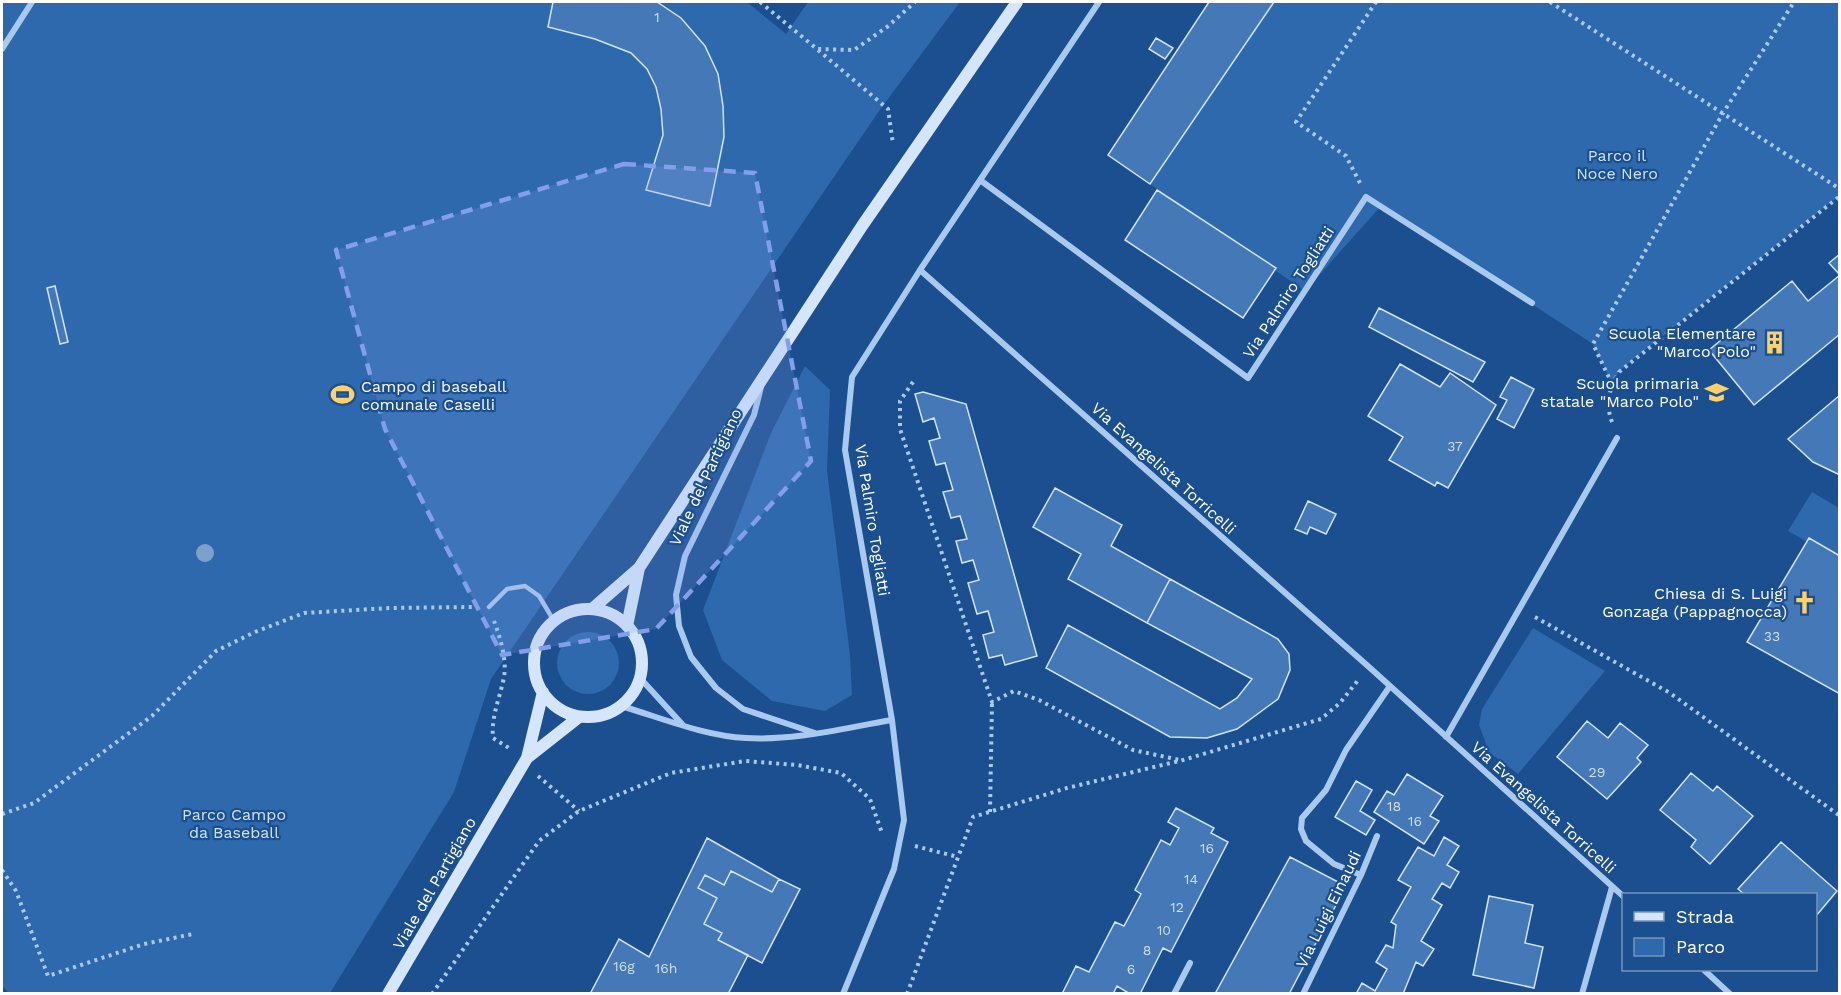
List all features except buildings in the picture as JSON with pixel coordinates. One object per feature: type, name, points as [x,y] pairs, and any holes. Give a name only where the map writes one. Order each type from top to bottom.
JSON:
[{"type":"main road","name":"Viale del Partigiano","points":[[592,609],[639,568],[897,175],[1017,2]]},
{"type":"main road","points":[[627,626],[639,568]]},
{"type":"main road","points":[[592,609],[605,611],[621,620],[634,633],[641,649],[643,668],[638,685],[628,700],[614,712],[597,717],[579,717],[562,711],[548,700],[538,685],[533,668],[535,650],[542,634],[554,621],[569,612],[592,609]]},
{"type":"main road","points":[[527,758],[543,692]]},
{"type":"main road","points":[[527,758],[579,717]]},
{"type":"main road","name":"Viale del Partigiano","points":[[388,993],[527,758]]},
{"type":"street","points":[[2,49],[33,2]]},
{"type":"street","name":"Via Palmiro Togliatti","points":[[843,993],[894,869],[904,820],[892,720],[845,450],[852,377],[920,270],[1099,2]]},
{"type":"street","name":"Via Palmiro Togliatti","points":[[980,180],[1248,378],[1366,197]]},
{"type":"street","points":[[1366,197],[1532,303]]},
{"type":"street","name":"Via Evangelista Torricelli","points":[[920,270],[1369,667],[1622,896]]},
{"type":"street","name":"Viale del Partigiano","points":[[764,375],[754,415],[685,556],[676,595],[679,626],[691,657],[716,688],[743,709],[815,733]]},
{"type":"street","points":[[1446,737],[1617,438]]},
{"type":"street","points":[[640,678],[683,725]]},
{"type":"street","points":[[1362,875],[1334,864],[1306,841],[1301,829],[1302,818],[1326,790],[1346,750],[1390,686]]},
{"type":"street","points":[[621,706],[713,734],[746,738],[788,738],[892,720]]},
{"type":"street","name":"Via Luigi Einaudi","points":[[1303,993],[1362,875],[1377,836]]},
{"type":"street","points":[[1582,993],[1612,887]]},
{"type":"street","points":[[1174,993],[1190,963]]},
{"type":"street","points":[[1706,971],[1730,993]]},
{"type":"lane","points":[[489,607],[507,589],[525,586],[539,596],[554,621]]},
{"type":"path","points":[[760,2],[888,109],[897,175]]},
{"type":"path","points":[[817,49],[854,50],[887,27],[915,2]]},
{"type":"path","points":[[1366,197],[1346,156],[1296,122],[1376,2]]},
{"type":"path","points":[[1550,2],[1839,189]]},
{"type":"path","points":[[1612,384],[1593,344],[1723,113],[1794,2]]},
{"type":"path","points":[[1610,417],[1607,400],[1619,372],[1839,196]]},
{"type":"path","points":[[913,382],[900,401],[900,429],[992,702],[990,812]]},
{"type":"path","points":[[2,814],[34,802],[152,716],[216,651],[304,613],[390,608],[489,607],[501,638]]},
{"type":"path","points":[[1520,609],[1670,693],[1839,816]]},
{"type":"path","points":[[907,993],[974,817],[1067,788],[1183,760],[1321,719],[1340,703],[1369,667]]},
{"type":"path","points":[[992,702],[1014,691],[1039,700],[1133,750],[1183,760]]},
{"type":"path","points":[[432,993],[540,841],[579,811],[671,773],[745,761],[797,765],[841,773],[870,799],[885,838],[958,857]]},
{"type":"path","points":[[2,870],[16,891],[48,976],[144,944],[193,934]]},
{"type":"highlighted area","points":[[624,164],[755,173],[811,461],[656,629],[502,655],[385,429],[336,250]]},
{"type":"green space","name":"Campo di baseball comunale Caselli","points":[[2,2],[747,2],[786,34],[808,2],[960,2],[879,111],[491,679],[454,792],[330,993],[10,994],[2,986]]},
{"type":"green space","name":"Parco il Noce Nero","points":[[1274,2],[1839,2],[1839,196],[1630,362],[1619,372],[1612,384],[1593,344],[1381,206],[1305,291],[1150,184]]},
{"type":"green space","points":[[805,366],[830,390],[827,471],[850,655],[852,695],[825,711],[772,701],[722,660],[703,610],[771,433]]},
{"type":"green space","points":[[1812,492],[1839,508],[1839,560],[1788,531]]},
{"type":"green space","points":[[1533,628],[1605,671],[1518,774],[1489,752],[1479,725],[1482,709]]},
{"type":"green space","points":[[588,632],[600,634],[610,641],[617,651],[619,663],[617,675],[610,685],[600,692],[588,694],[576,692],[566,685],[559,675],[557,663],[559,651],[566,641],[576,634]]},
{"type":"place","name":"Scuola Elementare \"Marco Polo\"","points":[[1774,342]]},
{"type":"place","name":"Scuola primaria statale \"Marco Polo\"","points":[[1717,392]]},
{"type":"place","name":"Campo di baseball comunale Caselli","points":[[343,395]]},
{"type":"place","name":"Chiesa di S. Luigi Gonzaga (Pappagnocca)","points":[[1805,602]]},
{"type":"park label","name":"Parco Campo da Baseball","points":[[234,823]]}]
